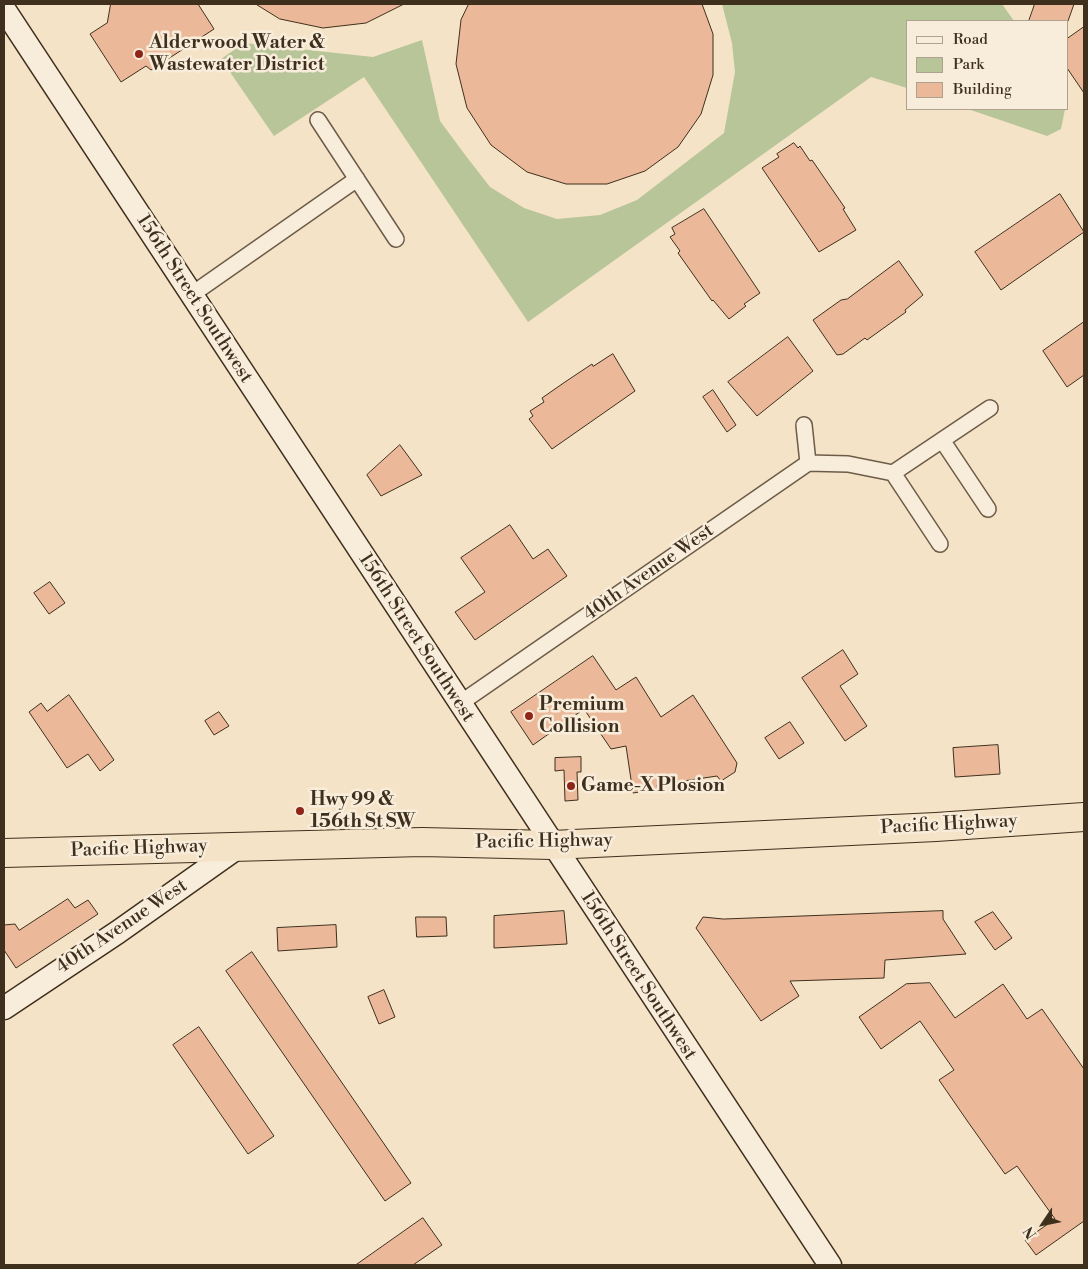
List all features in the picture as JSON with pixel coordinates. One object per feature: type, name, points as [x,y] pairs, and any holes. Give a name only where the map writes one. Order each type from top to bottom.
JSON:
[{"type":"highway","name":"Pacific Highway","points":[[4,853],[422,842],[552,844],[936,827],[1084,817]]},
{"type":"street","name":"156th Street Southwest","points":[[4,9],[459,704],[830,1265]]},
{"type":"street","points":[[318,120],[396,239]]},
{"type":"street","points":[[191,295],[357,179]]},
{"type":"street","points":[[893,473],[990,408]]},
{"type":"street","points":[[804,425],[808,463],[848,464],[893,473],[940,544]]},
{"type":"street","points":[[942,440],[988,509]]},
{"type":"street","name":"40th Avenue West","points":[[459,704],[808,463]]},
{"type":"street","name":"40th Avenue West","points":[[4,1008],[118,932],[241,846]]},
{"type":"green space","points":[[722,4],[1002,4],[1013,20],[906,20],[906,88],[871,77],[528,322],[364,77],[274,136],[221,59],[244,43],[373,57],[422,40],[440,121],[466,156],[490,187],[524,208],[557,219],[600,215],[637,200],[724,133],[735,72],[732,43]]},
{"type":"green space","points":[[971,110],[1065,110],[1061,129],[1047,136]]},
{"type":"building","name":"Alderwood Water & Wastewater District","points":[[111,4],[198,4],[214,29],[151,70],[146,66],[121,82],[90,34],[107,23]]},
{"type":"building","points":[[256,4],[404,4],[366,23],[323,28],[280,19]]},
{"type":"building","points":[[469,4],[702,4],[713,34],[713,75],[701,114],[678,147],[645,171],[607,184],[566,184],[527,172],[491,145],[467,108],[456,64],[461,20]]},
{"type":"building","points":[[1035,4],[1074,4],[1068,21],[1029,20]]},
{"type":"building","points":[[1084,27],[1084,93],[1068,69],[1068,38]]},
{"type":"building","points":[[794,143],[798,148],[800,146],[810,161],[812,160],[845,208],[843,209],[856,230],[819,252],[762,168],[779,157],[777,154]]},
{"type":"building","points":[[1060,194],[1084,232],[1001,290],[975,252]]},
{"type":"building","points":[[704,209],[760,293],[744,304],[746,306],[729,319],[712,301],[678,253],[680,251],[670,237],[675,234],[672,228]]},
{"type":"building","points":[[899,261],[923,295],[905,310],[906,312],[867,340],[865,338],[843,354],[837,355],[813,320],[841,300],[847,299]]},
{"type":"building","points":[[1084,322],[1084,375],[1067,387],[1043,351]]},
{"type":"building","points":[[788,337],[813,371],[757,416],[728,382]]},
{"type":"building","points":[[613,354],[635,391],[552,449],[529,419],[533,416],[530,411],[544,402],[542,398],[565,382],[592,364],[593,366]]},
{"type":"building","points":[[713,390],[736,425],[727,432],[703,397]]},
{"type":"building","points":[[400,445],[422,475],[381,496],[367,475]]},
{"type":"building","points":[[510,525],[533,559],[548,549],[567,576],[475,640],[455,612],[485,592],[461,558]]},
{"type":"building","points":[[50,582],[65,603],[49,614],[34,593]]},
{"type":"building","points":[[843,650],[858,674],[840,686],[867,726],[845,741],[802,678]]},
{"type":"building","points":[[593,656],[616,690],[636,677],[661,717],[693,695],[737,763],[735,772],[721,781],[717,776],[657,785],[658,789],[633,793],[626,746],[611,749],[584,709],[533,745],[511,712]]},
{"type":"building","points":[[69,695],[114,760],[100,771],[88,754],[67,768],[29,712],[41,703],[47,711]]},
{"type":"building","points":[[219,712],[229,726],[214,735],[205,721]]},
{"type":"building","points":[[790,722],[804,743],[779,759],[765,738]]},
{"type":"building","points":[[998,745],[1000,774],[955,777],[953,748]]},
{"type":"building","name":"Game-X Plosion","points":[[581,757],[581,772],[577,772],[578,800],[565,801],[564,770],[555,771],[555,758]]},
{"type":"building","points":[[68,899],[75,908],[88,900],[98,914],[16,968],[4,950],[4,925],[15,924],[19,930]]},
{"type":"building","points":[[564,911],[567,944],[494,948],[494,916]]},
{"type":"building","points":[[943,911],[943,919],[966,954],[885,960],[884,978],[790,981],[799,996],[761,1021],[696,928],[703,917],[723,919]]},
{"type":"building","points":[[993,912],[1012,938],[995,950],[975,922]]},
{"type":"building","points":[[416,917],[446,917],[447,936],[417,937]]},
{"type":"building","points":[[336,925],[337,947],[278,951],[277,928]]},
{"type":"building","points":[[252,952],[411,1183],[385,1201],[226,971]]},
{"type":"building","points":[[930,983],[955,1018],[1003,984],[1027,1019],[1042,1009],[1084,1069],[1084,1221],[1036,1255],[1025,1240],[1055,1219],[1017,1166],[1005,1174],[939,1080],[954,1070],[920,1021],[881,1049],[859,1017],[906,984]]},
{"type":"building","points":[[384,990],[395,1017],[379,1024],[368,997]]},
{"type":"building","points":[[199,1027],[274,1136],[248,1154],[173,1045]]},
{"type":"building","points":[[423,1218],[442,1245],[413,1265],[356,1265]]},
{"type":"place","name":"Alderwood Water & Wastewater District","points":[[139,54]]},
{"type":"place","name":"Premium Collision","points":[[529,716]]},
{"type":"place","name":"Game-X Plosion","points":[[571,786]]},
{"type":"place","name":"Hwy 99 & 156th St SW","points":[[300,811]]}]
